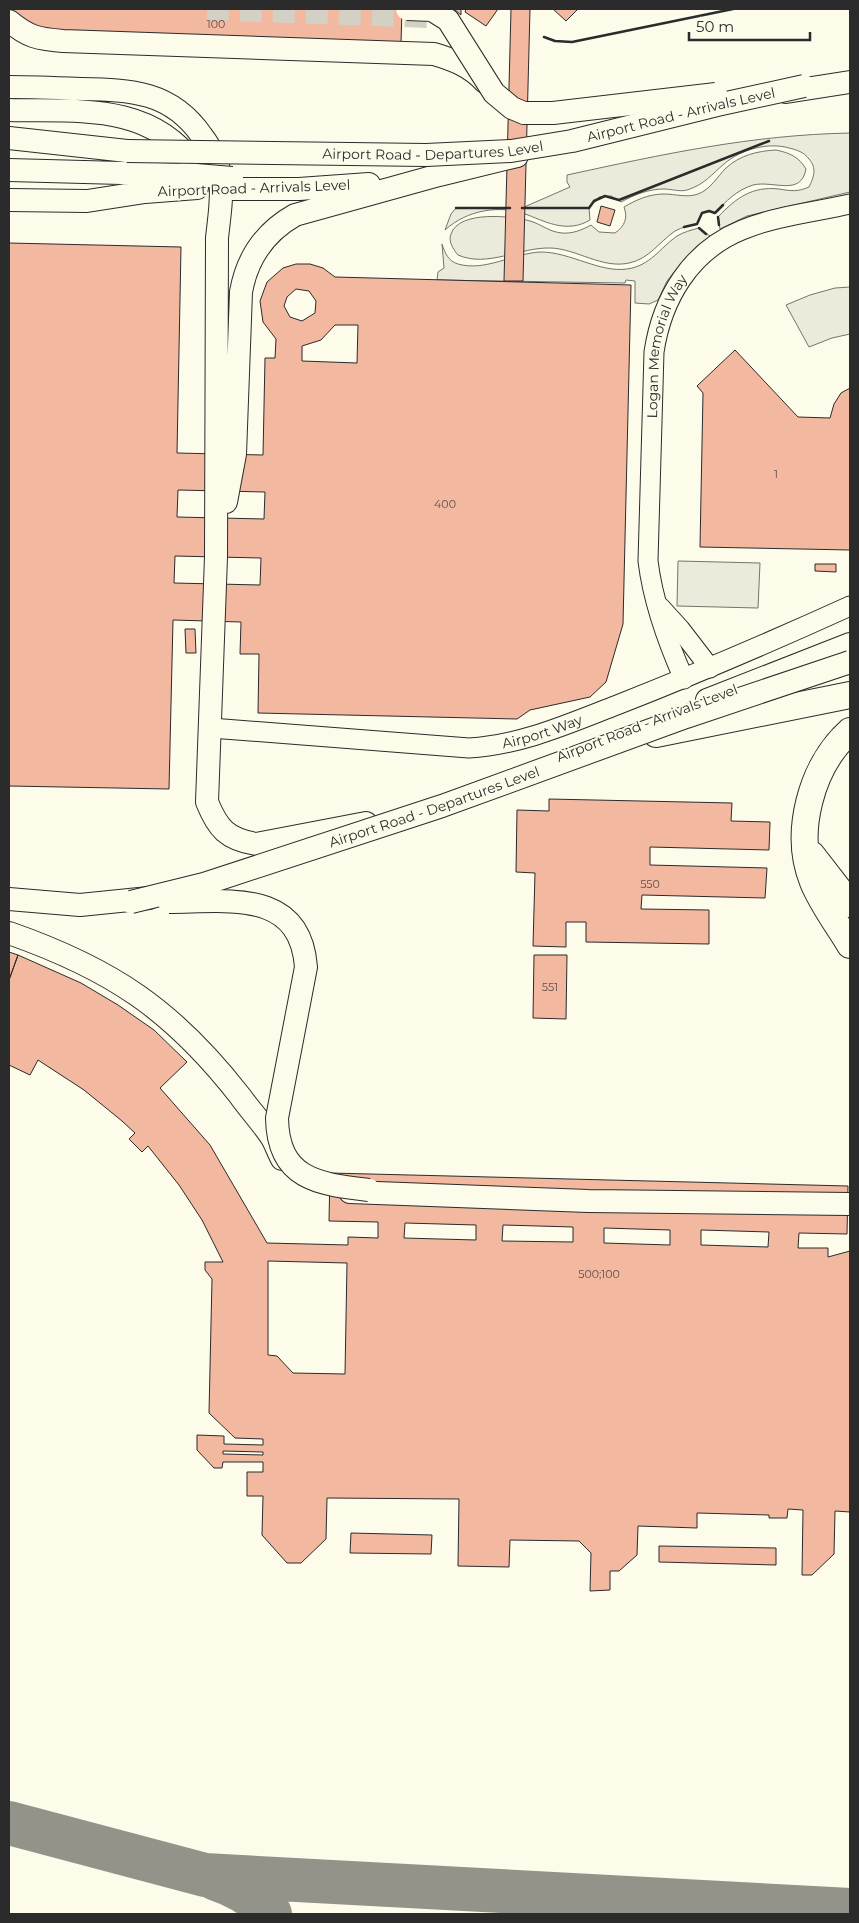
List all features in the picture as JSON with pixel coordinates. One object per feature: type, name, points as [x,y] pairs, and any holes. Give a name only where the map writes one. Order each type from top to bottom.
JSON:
[{"type":"highway","points":[[586,750],[850,695]]},
{"type":"highway","points":[[586,750],[747,725],[850,712]]},
{"type":"highway","points":[[850,731],[831,751],[816,781],[806,819],[806,846],[812,881],[850,945]]},
{"type":"highway","points":[[806,846],[850,904]]},
{"type":"main road","points":[[407,9],[432,10],[448,20],[494,93],[512,108],[524,112],[552,113],[680,97],[810,86]]},
{"type":"main road","points":[[438,18],[450,25],[487,84]]},
{"type":"main road","points":[[9,21],[25,34],[38,38],[63,41],[434,54],[475,70],[502,101],[512,108],[537,114],[810,86]]},
{"type":"main road","name":"Airport Road - Departures Level","points":[[9,151],[426,155],[511,151],[572,141],[717,105],[810,86],[850,81]]},
{"type":"main road","name":"Airport Road - Arrivals Level","points":[[9,200],[87,201],[145,192],[197,181],[298,189],[439,175],[810,86]]},
{"type":"main road","points":[[9,87],[133,91],[154,97],[174,107],[201,133],[218,165],[221,190],[217,238],[216,557],[207,802],[214,820],[226,834],[240,841],[256,844],[405,816]]},
{"type":"main road","points":[[9,110],[114,114],[158,129],[182,148],[201,174],[213,206],[217,238]]},
{"type":"main road","points":[[9,138],[127,151]]},
{"type":"main road","points":[[9,170],[197,181]]},
{"type":"main road","points":[[216,557],[235,454],[240,301],[244,275],[252,257],[268,235],[295,215],[439,175]]},
{"type":"main road","name":"Airport Road - Departures Level","points":[[9,899],[74,906],[130,902],[204,884],[442,806],[846,649]]},
{"type":"main road","name":"Airport Road - Arrivals Level","points":[[168,894],[360,832],[586,750]]},
{"type":"main road","points":[[9,899],[86,905],[130,901],[168,894],[254,904],[270,910],[286,921],[303,949],[306,963],[305,983],[273,1140]]},
{"type":"main road","points":[[130,902],[255,903],[270,908],[292,926],[305,954],[306,968],[277,1118],[277,1134],[287,1160],[305,1177],[342,1186],[393,1192],[808,1202],[850,1199]]},
{"type":"main road","points":[[9,933],[110,977],[151,1004],[179,1027],[208,1056],[273,1140],[278,1152],[296,1177],[311,1185],[339,1192],[572,1201],[850,1204]]},
{"type":"street","name":"Logan Memorial Way","points":[[684,679],[664,631],[656,603],[648,561],[654,352],[657,330],[674,288],[702,254],[740,230],[760,223],[850,204]]},
{"type":"street","points":[[656,603],[680,629],[710,668]]},
{"type":"street","name":"Airport Way","points":[[211,728],[468,748],[513,743],[684,679],[850,606]]},
{"type":"shaded area","points":[[850,133],[850,192],[747,216],[720,229],[718,217],[731,204],[745,195],[761,189],[794,191],[809,187],[814,173],[812,162],[805,155],[792,149],[781,146],[764,146],[739,154],[703,182],[687,190],[652,190],[621,202],[611,196],[599,197],[589,208],[590,220],[582,224],[566,226],[551,224],[517,212],[495,210],[484,211],[463,218],[445,230],[451,214],[456,208],[522,208],[570,187],[567,182],[567,175],[708,147],[778,137]]},
{"type":"shaded area","points":[[776,150],[794,156],[806,169],[803,178],[798,183],[785,186],[761,184],[747,187],[732,196],[715,213],[709,211],[702,213],[697,224],[675,231],[648,254],[629,263],[609,263],[561,249],[551,248],[527,250],[492,258],[469,258],[458,255],[451,242],[450,237],[456,226],[464,221],[487,217],[522,219],[562,233],[577,231],[591,225],[599,232],[615,233],[625,222],[624,207],[633,202],[658,194],[685,196],[698,194],[707,189],[726,168],[737,160],[763,151]]},
{"type":"shaded area","points":[[699,228],[710,236],[679,266],[667,281],[658,300],[649,304],[635,303],[635,281],[626,280],[625,283],[437,280],[438,272],[444,268],[442,244],[449,259],[458,264],[468,266],[479,266],[520,255],[541,252],[563,255],[606,268],[627,269],[642,264],[677,236]]},
{"type":"shaded area","points":[[850,287],[850,334],[832,338],[809,347],[786,305],[810,295],[835,288]]},
{"type":"shaded area","points":[[678,561],[760,563],[758,608],[677,606]]},
{"type":"building","points":[[9,9],[402,9],[401,43],[44,33]]},
{"type":"building","points":[[454,9],[461,9],[461,15]]},
{"type":"building","points":[[466,9],[498,9],[486,26],[465,12]]},
{"type":"building","points":[[511,9],[530,9],[523,281],[504,281]]},
{"type":"building","points":[[553,9],[578,9],[566,21]]},
{"type":"building","points":[[601,206],[615,210],[610,226],[597,222]]},
{"type":"building","points":[[9,243],[181,247],[177,453],[263,455],[265,358],[275,358],[276,339],[263,322],[260,301],[267,282],[283,268],[296,264],[310,264],[323,268],[335,277],[631,285],[623,624],[606,682],[590,697],[530,710],[517,719],[258,713],[259,654],[240,654],[241,622],[173,620],[169,789],[9,786]],"holes":[[[296,289],[309,291],[316,301],[315,313],[302,321],[290,317],[284,306],[287,297]],[[335,325],[358,325],[357,363],[302,361],[302,346],[321,340]],[[178,490],[265,492],[264,519],[177,517]],[[175,556],[261,558],[260,585],[174,583]]]},
{"type":"building","points":[[735,350],[798,417],[830,418],[834,404],[841,393],[850,388],[850,550],[700,547],[703,393],[697,386]]},
{"type":"building","points":[[815,564],[836,564],[836,572],[815,571]]},
{"type":"building","points":[[185,629],[195,629],[196,653],[186,653]]},
{"type":"building","points":[[549,799],[732,803],[731,821],[770,822],[769,850],[650,847],[650,865],[767,868],[765,898],[642,895],[641,909],[709,910],[709,944],[586,942],[586,922],[566,922],[566,947],[533,946],[535,873],[516,872],[517,810],[549,811]]},
{"type":"building","points":[[9,952],[18,955],[9,980]]},
{"type":"building","points":[[18,955],[81,983],[118,1005],[154,1030],[187,1062],[160,1088],[210,1145],[267,1243],[348,1245],[348,1237],[378,1238],[378,1222],[329,1221],[330,1173],[848,1186],[847,1234],[799,1233],[798,1248],[828,1248],[828,1257],[850,1251],[850,1512],[835,1511],[834,1554],[812,1575],[802,1575],[803,1510],[788,1509],[787,1518],[769,1518],[769,1515],[697,1513],[697,1528],[638,1526],[637,1555],[619,1571],[610,1571],[610,1590],[590,1591],[591,1553],[579,1541],[510,1540],[509,1567],[458,1566],[459,1499],[327,1498],[326,1539],[301,1563],[287,1563],[262,1535],[263,1496],[247,1496],[247,1472],[263,1472],[263,1462],[223,1462],[222,1468],[214,1468],[197,1450],[197,1435],[224,1436],[224,1444],[263,1445],[263,1439],[235,1438],[209,1413],[212,1279],[205,1270],[205,1262],[223,1262],[202,1220],[179,1185],[148,1146],[142,1152],[129,1139],[135,1133],[122,1121],[84,1090],[38,1060],[30,1075],[9,1065],[9,980]],"holes":[[[405,1223],[476,1225],[476,1240],[404,1238]],[[503,1225],[573,1227],[573,1242],[502,1241]],[[604,1228],[670,1230],[670,1245],[604,1243]],[[701,1230],[769,1232],[768,1247],[701,1245]],[[268,1261],[347,1263],[345,1374],[293,1373],[277,1356],[268,1355]],[[223,1451],[263,1452],[263,1455],[223,1454]]]},
{"type":"building","points":[[534,955],[567,955],[566,1019],[533,1018]]},
{"type":"building","points":[[351,1533],[432,1535],[431,1554],[350,1553]]},
{"type":"building","points":[[659,1546],[776,1548],[776,1565],[659,1562]]},
{"type":"taxiway","points":[[9,1823],[205,1875],[850,1910]]},
{"type":"taxiway","points":[[216,1879],[246,1892],[270,1914]]},
{"type":"tunnel","points":[[207,9],[429,17]]},
{"type":"wall","points":[[544,37],[555,41],[572,42],[733,9]]},
{"type":"wall","points":[[522,208],[589,208],[594,201],[605,196],[619,200],[769,141]]},
{"type":"wall","points":[[684,227],[697,224],[702,213],[709,211],[715,213],[723,205]]},
{"type":"wall","points":[[456,208],[510,208]]},
{"type":"wall","points":[[718,217],[719,225]]},
{"type":"wall","points":[[699,228],[706,234]]}]
